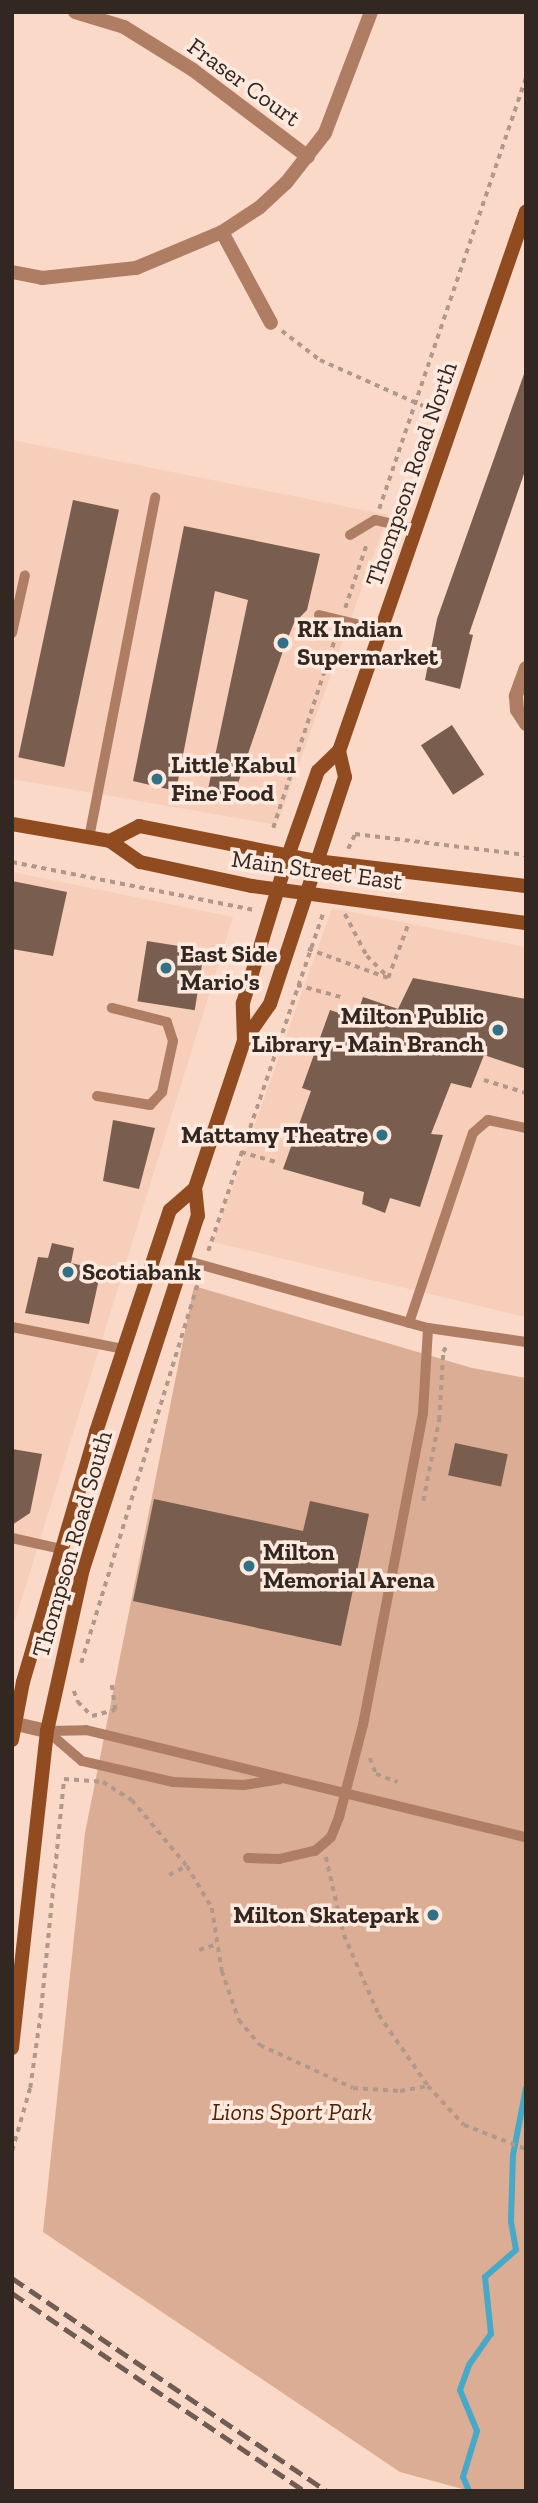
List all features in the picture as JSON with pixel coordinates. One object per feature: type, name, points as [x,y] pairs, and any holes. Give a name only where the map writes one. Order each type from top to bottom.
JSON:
[{"type":"main road","name":"Thompson Road North","points":[[283,872],[318,771],[339,751],[526,211]]},
{"type":"main road","name":"Thompson Road North","points":[[313,868],[345,777],[339,751]]},
{"type":"main road","name":"Main Street East","points":[[12,824],[110,841],[140,862],[277,889],[526,923]]},
{"type":"main road","name":"Main Street East","points":[[110,841],[139,826],[288,856],[313,868],[526,886]]},
{"type":"main road","name":"Thompson Road South","points":[[12,2048],[47,1731],[83,1569],[198,1216],[195,1188],[244,1041],[270,1003],[313,868]]},
{"type":"main road","name":"Thompson Road South","points":[[244,1041],[243,1003],[283,872]]},
{"type":"main road","name":"Thompson Road South","points":[[12,1740],[14,1723],[61,1549],[123,1349],[170,1210],[195,1188]]},
{"type":"street","name":"Fraser Court","points":[[75,12],[124,27],[193,70],[308,157]]},
{"type":"street","points":[[12,272],[42,278],[136,268],[222,232],[260,207],[308,157],[326,132],[371,12]]},
{"type":"street","points":[[222,232],[271,323]]},
{"type":"street","points":[[526,668],[516,695],[517,710],[526,724]]},
{"type":"street","points":[[14,1723],[47,1731]]},
{"type":"lane","points":[[89,838],[155,497]]},
{"type":"lane","points":[[350,535],[374,520],[416,529]]},
{"type":"lane","points":[[12,633],[25,575]]},
{"type":"lane","points":[[319,615],[381,630]]},
{"type":"lane","points":[[97,1096],[150,1105],[162,1092],[173,1041],[167,1021],[112,1008]]},
{"type":"lane","points":[[409,1323],[473,1133],[488,1120],[526,1128]]},
{"type":"lane","points":[[184,1260],[428,1328],[526,1342]]},
{"type":"lane","points":[[12,1327],[123,1349]]},
{"type":"lane","points":[[248,1857],[301,1856],[331,1837],[362,1732],[423,1413],[428,1328]]},
{"type":"lane","points":[[12,1538],[61,1549]]},
{"type":"lane","points":[[47,1731],[86,1730],[526,1837]]},
{"type":"lane","points":[[47,1731],[82,1761],[173,1782],[244,1785],[284,1778]]},
{"type":"path","points":[[273,828],[374,520],[526,77]]},
{"type":"path","points":[[271,323],[320,360],[454,419]]},
{"type":"path","points":[[355,834],[526,855]]},
{"type":"path","points":[[12,862],[270,913]]},
{"type":"path","points":[[298,915],[326,909]]},
{"type":"path","points":[[343,911],[367,956],[388,978]]},
{"type":"path","points":[[388,978],[410,919]]},
{"type":"path","points":[[308,949],[388,978]]},
{"type":"path","points":[[297,985],[341,997]]},
{"type":"path","points":[[484,1080],[526,1093]]},
{"type":"path","points":[[241,1152],[279,1163]]},
{"type":"path","points":[[78,1702],[92,1716],[115,1710],[111,1681]]},
{"type":"path","points":[[376,1774],[398,1782]]},
{"type":"path","points":[[12,2151],[30,2088],[40,2018],[64,1779],[103,1782],[132,1800],[187,1866],[212,1908],[218,1944],[239,2020],[260,2045],[353,2088],[400,2091],[428,2086]]},
{"type":"path","points":[[324,1843],[349,1947],[379,2015],[428,2086],[464,2125],[526,2149]]},
{"type":"path","points":[[169,1875],[187,1866]]},
{"type":"path","points":[[199,1950],[218,1944]]},
{"type":"shaded area","points":[[12,440],[388,515],[277,825],[12,779]]},
{"type":"shaded area","points":[[12,872],[233,917],[12,1630]]},
{"type":"shaded area","points":[[332,908],[526,947],[526,1317],[213,1242]]},
{"type":"green space","name":"Lions Sport Park","points":[[194,1286],[472,1368],[526,1378],[526,2491],[470,2491],[400,2472],[43,2232],[85,1833]]},
{"type":"building","points":[[524,374],[526,468],[469,634],[473,635],[460,689],[425,680],[437,619]]},
{"type":"building","points":[[73,500],[119,510],[64,767],[18,757]]},
{"type":"building","points":[[184,526],[320,554],[307,610],[294,623],[285,645],[233,798],[207,794],[248,600],[215,591],[176,791],[133,781]]},
{"type":"building","points":[[452,725],[484,774],[453,795],[421,745]]},
{"type":"building","points":[[12,881],[67,892],[53,956],[12,949]]},
{"type":"building","points":[[147,941],[204,950],[195,1010],[137,1001]]},
{"type":"building","points":[[413,978],[526,999],[526,1069],[484,1055],[471,1088],[451,1083],[431,1134],[443,1135],[420,1207],[390,1198],[385,1213],[362,1204],[364,1192],[283,1169],[311,1091],[302,1088],[330,1010],[356,1019],[363,997],[398,1009]]},
{"type":"building","points":[[113,1120],[155,1128],[139,1189],[103,1181]]},
{"type":"building","points":[[52,1243],[74,1248],[71,1263],[101,1270],[89,1324],[25,1313],[38,1257],[48,1258]]},
{"type":"building","points":[[455,1443],[508,1454],[501,1487],[448,1475]]},
{"type":"building","points":[[12,1449],[42,1454],[30,1513],[12,1525]]},
{"type":"building","name":"Milton Memorial Arena","points":[[154,1499],[303,1531],[310,1501],[369,1514],[341,1646],[133,1601]]},
{"type":"waterway","points":[[469,2491],[463,2477],[477,2431],[460,2390],[469,2365],[491,2334],[485,2277],[516,2250],[511,2221],[513,2155],[526,2088]]},
{"type":"railway","points":[[12,2278],[327,2491]]},
{"type":"railway","points":[[12,2293],[304,2491]]},
{"type":"place","name":"RK Indian Supermarket","points":[[283,643]]},
{"type":"place","name":"Little Kabul Fine Food","points":[[157,779]]},
{"type":"place","name":"East Side Mario's","points":[[166,968]]},
{"type":"place","name":"Milton Public Library - Main Branch","points":[[498,1030]]},
{"type":"place","name":"Mattamy Theatre","points":[[382,1135]]},
{"type":"place","name":"Scotiabank","points":[[68,1272]]},
{"type":"place","name":"Milton Memorial Arena","points":[[249,1566]]},
{"type":"place","name":"Milton Skatepark","points":[[433,1915]]}]
